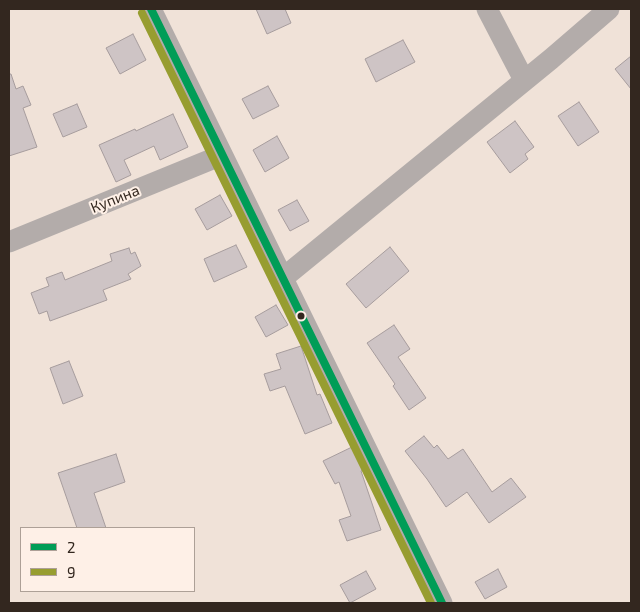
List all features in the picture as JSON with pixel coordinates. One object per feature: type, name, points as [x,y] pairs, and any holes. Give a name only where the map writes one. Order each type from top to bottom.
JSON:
[{"type":"street","points":[[150,9],[442,603]]},
{"type":"street","points":[[487,9],[524,80]]},
{"type":"street","points":[[283,278],[609,9]]},
{"type":"street","name":"Купина","points":[[9,242],[222,155]]},
{"type":"building","points":[[256,9],[285,9],[291,23],[267,34]]},
{"type":"building","points":[[133,34],[146,60],[120,74],[106,48]]},
{"type":"building","points":[[403,40],[415,62],[376,82],[365,59]]},
{"type":"building","points":[[631,56],[631,89],[615,69]]},
{"type":"building","points":[[9,74],[11,74],[16,89],[23,86],[31,105],[23,108],[37,147],[9,156]]},
{"type":"building","points":[[268,86],[279,106],[253,119],[242,99]]},
{"type":"building","points":[[579,102],[599,132],[578,146],[558,116]]},
{"type":"building","points":[[77,104],[87,127],[63,137],[53,114]]},
{"type":"building","points":[[173,114],[188,147],[160,160],[154,146],[124,160],[131,175],[116,182],[99,145]]},
{"type":"building","points":[[515,121],[534,147],[525,154],[528,159],[510,173],[487,142]]},
{"type":"building","points":[[277,136],[289,158],[265,172],[253,150]]},
{"type":"building","points":[[220,195],[232,216],[207,230],[195,209]]},
{"type":"building","points":[[297,200],[309,221],[290,231],[278,210]]},
{"type":"building","points":[[236,245],[247,267],[214,282],[204,259]]},
{"type":"building","points":[[390,247],[409,271],[366,308],[346,284]]},
{"type":"building","points":[[129,248],[131,254],[135,252],[141,266],[128,274],[131,279],[103,290],[107,300],[50,321],[47,311],[39,314],[31,293],[49,286],[46,278],[62,272],[65,280],[112,261],[110,254]]},
{"type":"building","points":[[276,305],[288,325],[266,337],[255,317]]},
{"type":"building","points":[[394,325],[410,349],[398,357],[426,398],[409,410],[393,386],[395,384],[367,343]]},
{"type":"building","points":[[301,346],[317,395],[320,394],[332,423],[305,434],[285,386],[270,391],[264,374],[281,369],[276,354]]},
{"type":"building","points":[[69,361],[83,396],[63,404],[50,368]]},
{"type":"building","points":[[424,436],[434,448],[437,445],[448,459],[463,449],[492,492],[511,478],[526,497],[489,523],[467,492],[446,507],[405,451]]},
{"type":"building","points":[[352,447],[363,470],[361,471],[381,530],[347,541],[339,520],[351,516],[339,482],[335,484],[323,461]]},
{"type":"building","points":[[116,454],[125,482],[94,493],[106,527],[77,527],[58,473]]},
{"type":"building","points":[[498,569],[507,587],[485,599],[475,582]]},
{"type":"building","points":[[366,571],[376,589],[350,603],[340,585]]},
{"type":"transit line","name":"2","points":[[151,9],[442,603]]},
{"type":"transit line","name":"9","points":[[142,13],[431,603]]}]
